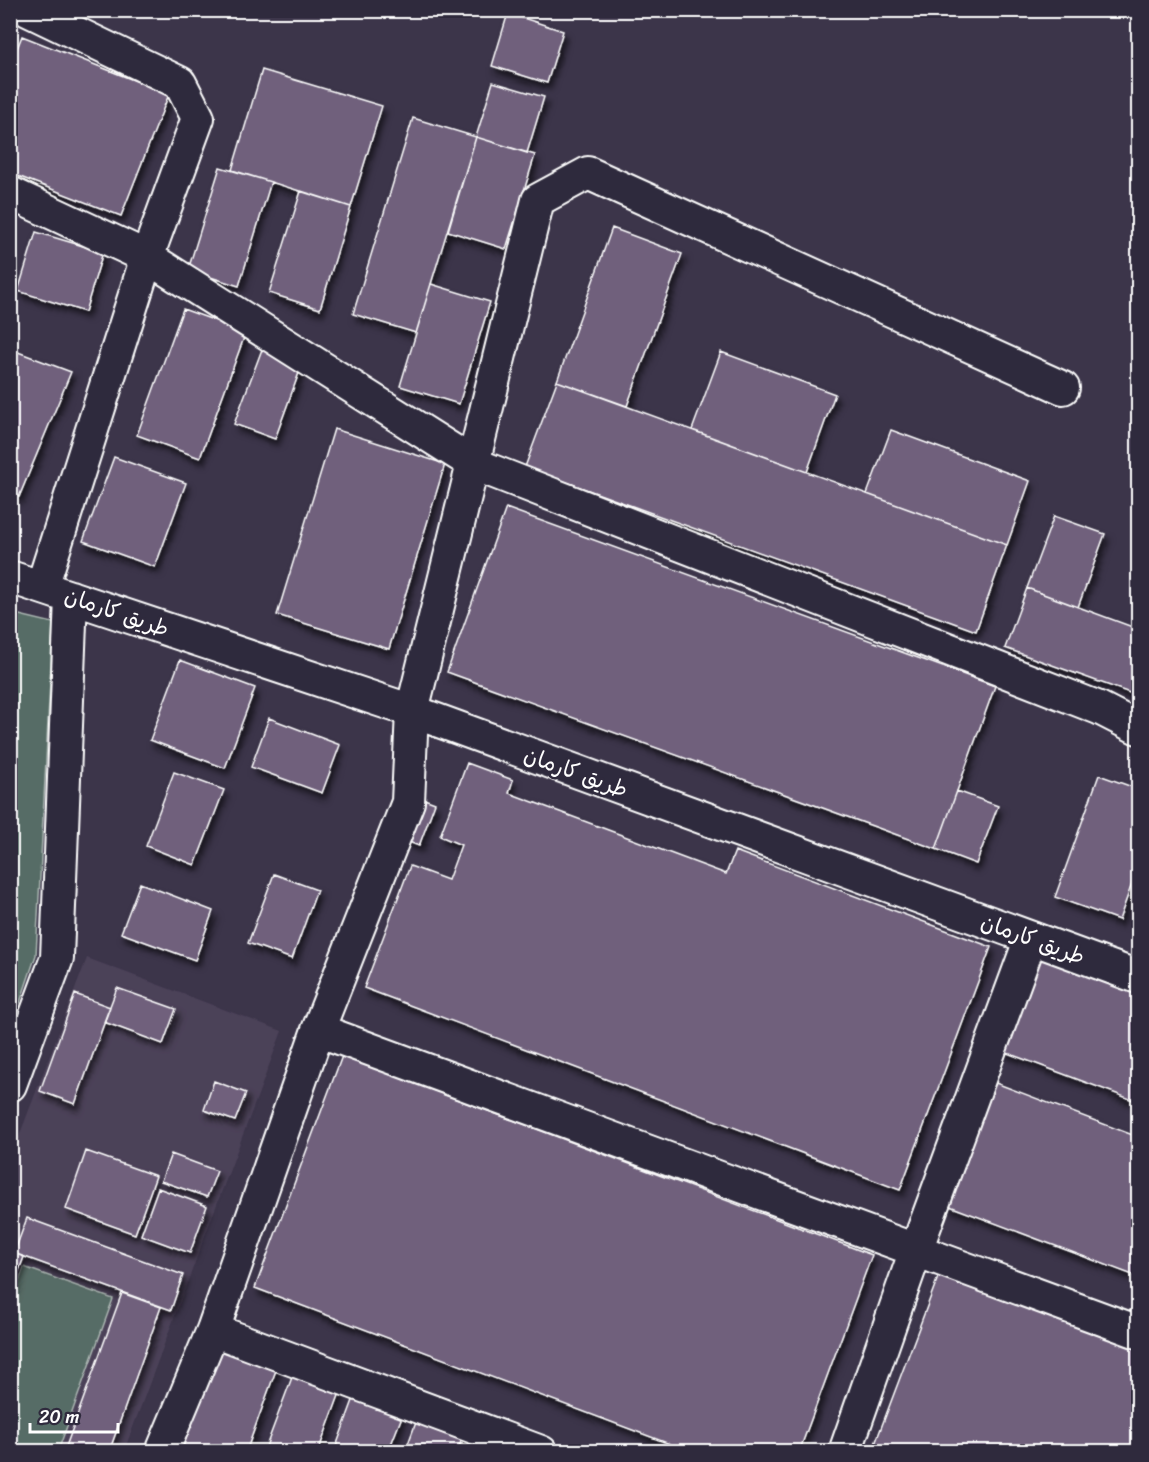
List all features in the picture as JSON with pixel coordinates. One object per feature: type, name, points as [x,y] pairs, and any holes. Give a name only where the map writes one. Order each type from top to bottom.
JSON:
[{"type":"street","points":[[28,10],[180,83],[198,118],[147,257],[42,587]]},
{"type":"street","points":[[162,1452],[213,1330],[318,1030],[408,802],[412,711],[538,200],[588,172],[1063,388]]},
{"type":"street","points":[[10,194],[147,257],[474,464],[1099,708],[1138,728]]},
{"type":"street","name":"طريق كارمان","points":[[10,576],[412,711],[1138,977]]},
{"type":"street","points":[[10,1085],[57,958],[71,597]]},
{"type":"street","points":[[845,1452],[916,1250],[1031,938]]},
{"type":"street","points":[[318,1030],[1138,1332]]},
{"type":"street","points":[[213,1330],[541,1452]]},
{"type":"shaded area","points":[[87,958],[282,1031],[124,1451],[11,1451],[10,1160]]},
{"type":"green space","points":[[11,613],[53,623],[36,955],[11,1029]]},
{"type":"green space","points":[[24,1267],[113,1299],[58,1451],[27,1451],[11,1445],[11,1305]]},
{"type":"building","points":[[508,13],[563,31],[547,83],[492,66]]},
{"type":"building","points":[[22,36],[169,94],[121,216],[10,173],[10,66]]},
{"type":"building","points":[[262,70],[382,106],[351,207],[232,170]]},
{"type":"building","points":[[493,82],[544,97],[527,153],[476,137]]},
{"type":"building","points":[[413,118],[476,137],[416,333],[353,314]]},
{"type":"building","points":[[476,137],[535,155],[506,249],[448,231]]},
{"type":"building","points":[[220,167],[271,182],[239,286],[188,270]]},
{"type":"building","points":[[301,191],[351,207],[320,309],[269,293]]},
{"type":"building","points":[[612,228],[682,254],[627,406],[557,381]]},
{"type":"building","points":[[36,232],[103,252],[85,312],[18,291]]},
{"type":"building","points":[[431,284],[490,302],[459,404],[400,386]]},
{"type":"building","points":[[183,309],[246,332],[200,458],[137,435]]},
{"type":"building","points":[[264,344],[304,359],[275,439],[234,424]]},
{"type":"building","points":[[10,349],[71,372],[19,497],[10,494]]},
{"type":"building","points":[[721,352],[835,394],[807,472],[692,430]]},
{"type":"building","points":[[557,381],[1007,545],[976,631],[525,467]]},
{"type":"building","points":[[334,429],[445,464],[389,649],[277,615]]},
{"type":"building","points":[[891,430],[1030,481],[1007,545],[867,494]]},
{"type":"building","points":[[114,457],[186,483],[155,567],[83,541]]},
{"type":"building","points":[[506,508],[995,686],[936,849],[447,672]]},
{"type":"building","points":[[1054,516],[1105,534],[1078,607],[1027,588]]},
{"type":"building","points":[[1027,588],[1138,629],[1138,696],[1005,648]]},
{"type":"building","points":[[180,660],[255,688],[225,768],[150,740]]},
{"type":"building","points":[[269,718],[340,745],[322,793],[251,767]]},
{"type":"building","points":[[467,763],[513,780],[509,793],[726,874],[735,851],[991,947],[900,1190],[364,988],[410,866],[448,880],[461,845],[440,836]]},
{"type":"building","points":[[174,772],[224,790],[195,865],[146,846]]},
{"type":"building","points":[[1099,775],[1138,789],[1138,867],[1119,920],[1055,897]]},
{"type":"building","points":[[957,791],[998,806],[976,864],[936,849]]},
{"type":"building","points":[[419,797],[435,803],[419,846],[404,840]]},
{"type":"building","points":[[274,874],[317,890],[292,959],[248,943]]},
{"type":"building","points":[[140,883],[213,911],[195,960],[121,933]]},
{"type":"building","points":[[1039,952],[1138,989],[1138,1102],[1002,1051]]},
{"type":"building","points":[[117,988],[176,1009],[163,1044],[104,1022]]},
{"type":"building","points":[[75,994],[110,1007],[75,1104],[40,1091]]},
{"type":"building","points":[[342,1056],[872,1255],[799,1452],[691,1452],[255,1288]]},
{"type":"building","points":[[214,1081],[246,1093],[235,1121],[204,1110]]},
{"type":"building","points":[[993,1082],[1138,1137],[1138,1277],[947,1205]]},
{"type":"building","points":[[86,1151],[156,1176],[135,1234],[66,1209]]},
{"type":"building","points":[[171,1154],[217,1171],[207,1197],[161,1181]]},
{"type":"building","points":[[158,1188],[207,1206],[190,1253],[141,1235]]},
{"type":"building","points":[[27,1218],[183,1275],[171,1310],[14,1253]]},
{"type":"building","points":[[10,1252],[24,1257],[10,1294]]},
{"type":"building","points":[[940,1272],[1138,1347],[1138,1452],[872,1452]]},
{"type":"building","points":[[122,1293],[161,1307],[109,1452],[64,1452]]},
{"type":"building","points":[[222,1341],[279,1362],[246,1452],[181,1452]]},
{"type":"building","points":[[294,1372],[341,1390],[318,1452],[264,1452]]},
{"type":"building","points":[[355,1395],[403,1414],[388,1452],[334,1452]]},
{"type":"building","points":[[418,1417],[464,1434],[457,1452],[405,1452]]},
{"type":"building","points":[[480,1439],[514,1452],[475,1452]]}]
